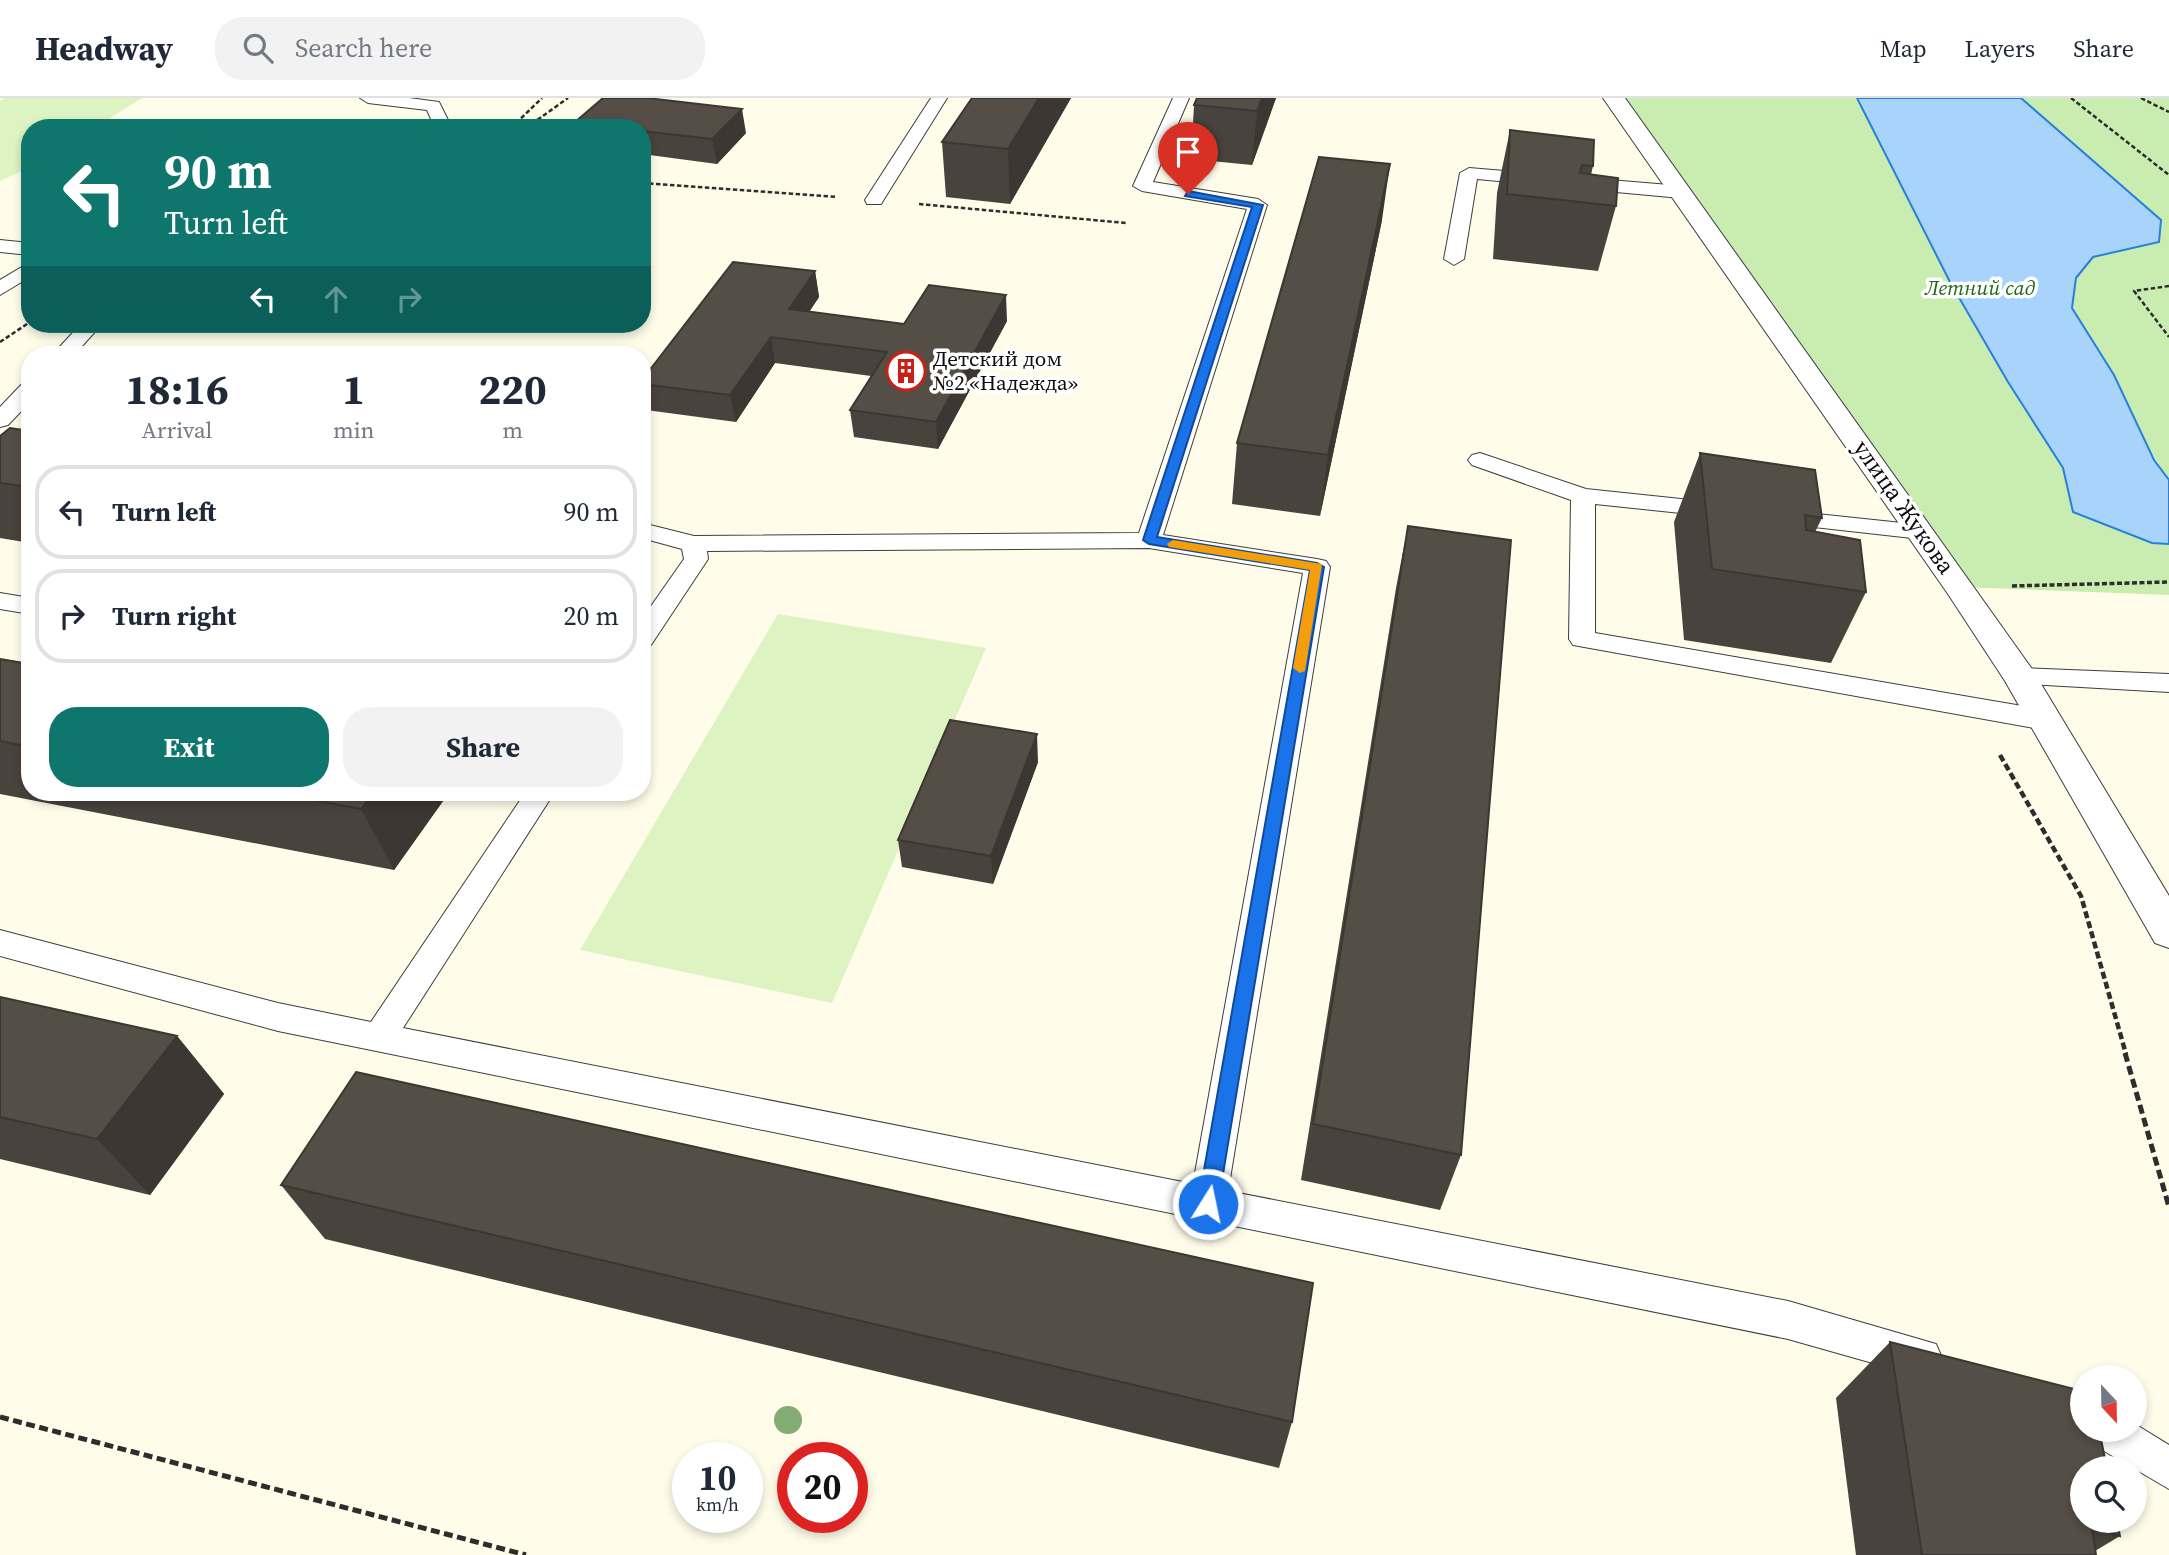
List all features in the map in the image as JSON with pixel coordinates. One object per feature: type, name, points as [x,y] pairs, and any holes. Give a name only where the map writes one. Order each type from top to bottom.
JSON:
[{"type":"street","name":"улица Жукова","points":[[1614,98],[1960,587],[2020,677],[2169,932]]},
{"type":"lane","points":[[368,98],[433,106],[440,119]]},
{"type":"lane","points":[[874,200],[939,98]]},
{"type":"lane","points":[[1149,540],[1258,205],[1142,186],[1181,98]]},
{"type":"lane","points":[[1454,259],[1469,173],[1681,192]]},
{"type":"lane","points":[[0,246],[21,248]]},
{"type":"lane","points":[[0,289],[21,274]]},
{"type":"lane","points":[[71,346],[83,333]]},
{"type":"lane","points":[[0,421],[21,399]]},
{"type":"lane","points":[[0,421],[21,424]]},
{"type":"lane","points":[[1480,460],[1583,496],[1921,532]]},
{"type":"lane","points":[[1583,496],[1582,639],[2045,720]]},
{"type":"lane","points":[[651,532],[694,544],[1149,540],[1317,567],[1208,1204]]},
{"type":"lane","points":[[651,626],[696,558],[694,544]]},
{"type":"lane","points":[[0,601],[21,604]]},
{"type":"lane","points":[[2020,677],[2169,682]]},
{"type":"lane","points":[[378,1038],[535,801]]},
{"type":"lane","points":[[0,943],[278,1017],[1788,1320],[1956,1368]]},
{"type":"lane","points":[[2126,1442],[2169,1468]]},
{"type":"path","points":[[520,119],[542,98]]},
{"type":"path","points":[[539,119],[568,98]]},
{"type":"path","points":[[2071,98],[2169,175]]},
{"type":"path","points":[[2141,98],[2169,112]]},
{"type":"path","points":[[651,184],[874,200],[1137,224]]},
{"type":"path","points":[[2169,286],[2134,290],[2169,337]]},
{"type":"path","points":[[0,342],[21,328]]},
{"type":"path","points":[[1960,587],[2169,582]]},
{"type":"path","points":[[1973,707],[2081,896],[2169,1207]]},
{"type":"path","points":[[0,1417],[526,1555]]},
{"type":"green space","points":[[4,98],[142,98],[108,119],[21,119],[21,171],[0,181],[0,101]]},
{"type":"green space","name":"Летний сад","points":[[1613,98],[2169,98],[2169,595],[1960,587]]},
{"type":"green space","points":[[778,614],[986,648],[832,1003],[580,950]]},
{"type":"water","points":[[1857,98],[2021,98],[2161,220],[2159,242],[2093,257],[2076,278],[2072,308],[2114,375],[2154,460],[2169,480],[2169,544],[2152,543],[2073,512],[2063,468],[2008,382],[1950,282]]},
{"type":"building","points":[[603,98],[647,98],[742,109],[712,139],[651,132],[651,119],[578,119]]},
{"type":"building","points":[[972,98],[1039,98],[1008,149],[942,142]]},
{"type":"building","points":[[1197,98],[1262,98],[1257,111],[1194,105]]},
{"type":"building","points":[[1510,130],[1594,140],[1593,166],[1582,165],[1580,173],[1618,178],[1616,206],[1507,194]]},
{"type":"building","points":[[1319,157],[1390,164],[1328,455],[1237,443]]},
{"type":"building","points":[[733,262],[815,271],[789,309],[904,324],[929,285],[1006,295],[936,422],[850,410],[887,352],[771,337],[730,395],[651,385],[651,368]]},
{"type":"building","points":[[10,428],[21,430],[21,486],[0,483],[0,436]]},
{"type":"building","points":[[1700,453],[1815,470],[1822,518],[1805,515],[1806,530],[1860,540],[1866,592],[1712,569]]},
{"type":"building","points":[[1408,526],[1511,540],[1461,1155],[1313,1124]]},
{"type":"building","points":[[0,659],[21,662],[21,745],[0,741]]},
{"type":"building","points":[[950,720],[1037,734],[991,856],[898,840]]},
{"type":"building","points":[[318,801],[367,801],[361,809]]},
{"type":"building","points":[[0,997],[177,1036],[97,1139],[0,1117]]},
{"type":"building","points":[[356,1072],[1313,1283],[1292,1422],[281,1185]]},
{"type":"building","points":[[1890,1342],[2070,1388],[2070,1442],[2102,1442],[2104,1456],[2070,1456],[2070,1533],[2093,1533],[2096,1555],[1922,1555]]},
{"type":"slow traffic","points":[[1173,544],[1317,567],[1300,668]]},
{"type":"place","name":"Детский дом №2 «Надежда»","points":[[906,371]]},
{"type":"route","points":[[1188,194],[1258,205],[1149,540],[1317,567],[1208,1204]]}]
